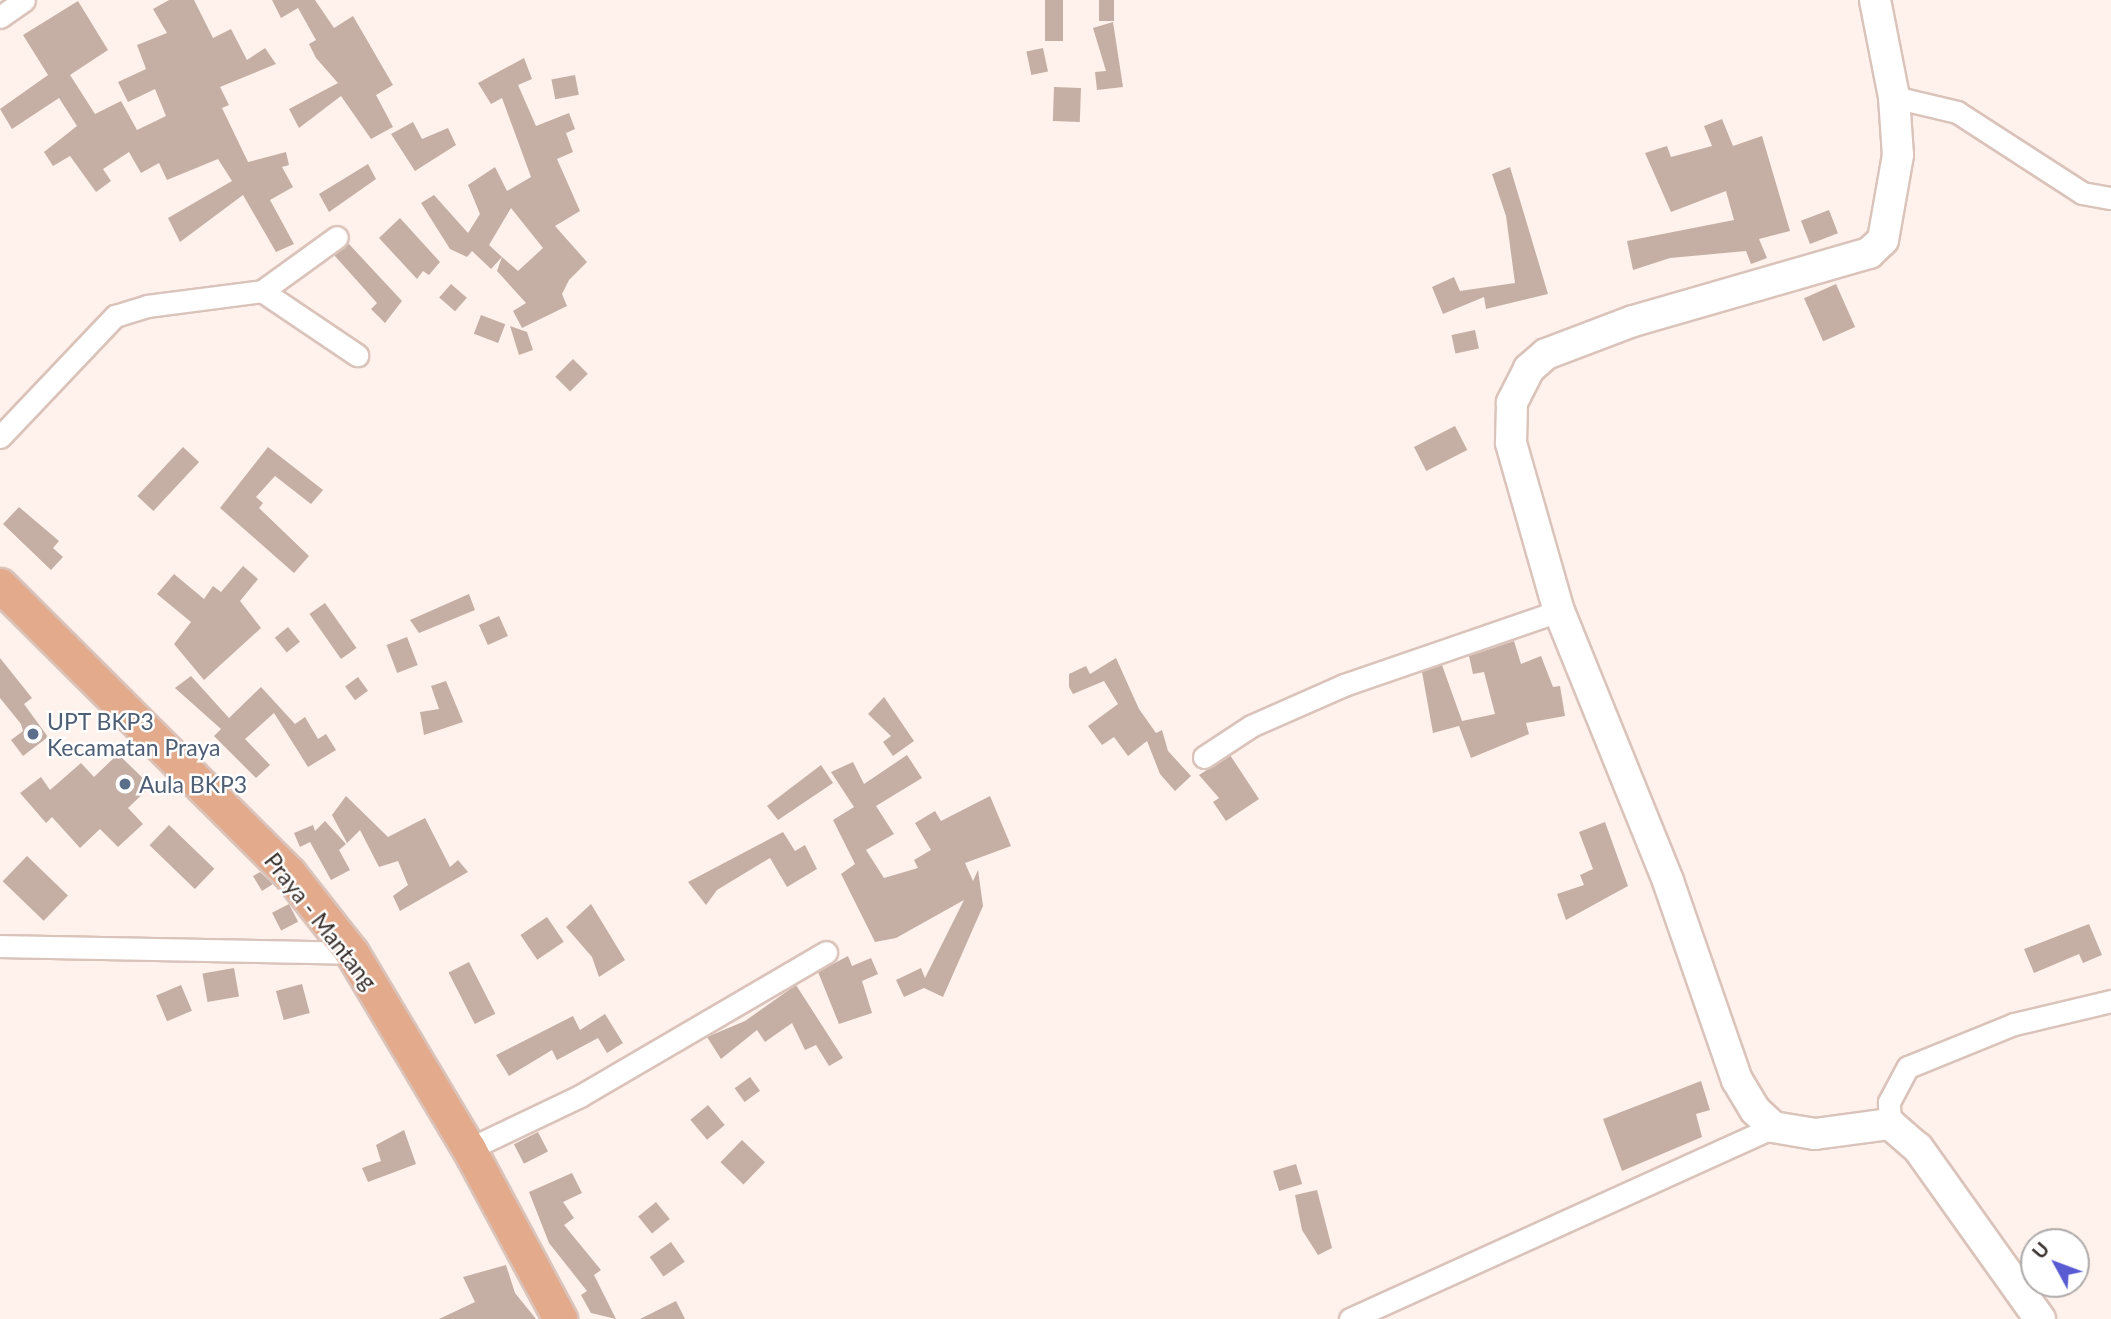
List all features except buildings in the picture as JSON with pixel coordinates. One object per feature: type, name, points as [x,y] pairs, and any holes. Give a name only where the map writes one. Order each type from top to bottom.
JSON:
[{"type":"main road","name":"Praya - Mantang","points":[[0,585],[289,873],[352,953],[469,1149],[560,1319]]},
{"type":"street","points":[[0,17],[24,0]]},
{"type":"street","points":[[1773,1127],[1737,1080],[1668,881],[1559,611],[1511,443],[1512,403],[1529,369],[1546,354],[1633,321],[1869,253],[1886,233],[1894,201],[1894,97],[1880,1]]},
{"type":"street","points":[[1894,97],[1957,112],[2082,193],[2111,198]]},
{"type":"street","points":[[0,437],[115,316],[147,306],[262,291],[337,237]]},
{"type":"street","points":[[262,291],[357,355]]},
{"type":"street","points":[[1204,757],[1251,726],[1344,685],[1559,611]]},
{"type":"street","points":[[0,946],[352,953]]},
{"type":"street","points":[[469,1149],[580,1096],[826,952]]},
{"type":"street","points":[[2040,1319],[1918,1148],[1890,1124],[1889,1102],[1908,1067],[2014,1024],[2111,1001]]},
{"type":"street","points":[[1350,1319],[1773,1127],[1815,1134],[1890,1124]]},
{"type":"place","name":"UPT BKP3 Kecamatan Praya","points":[[33,734]]},
{"type":"place","name":"Aula BKP3","points":[[125,784]]}]
